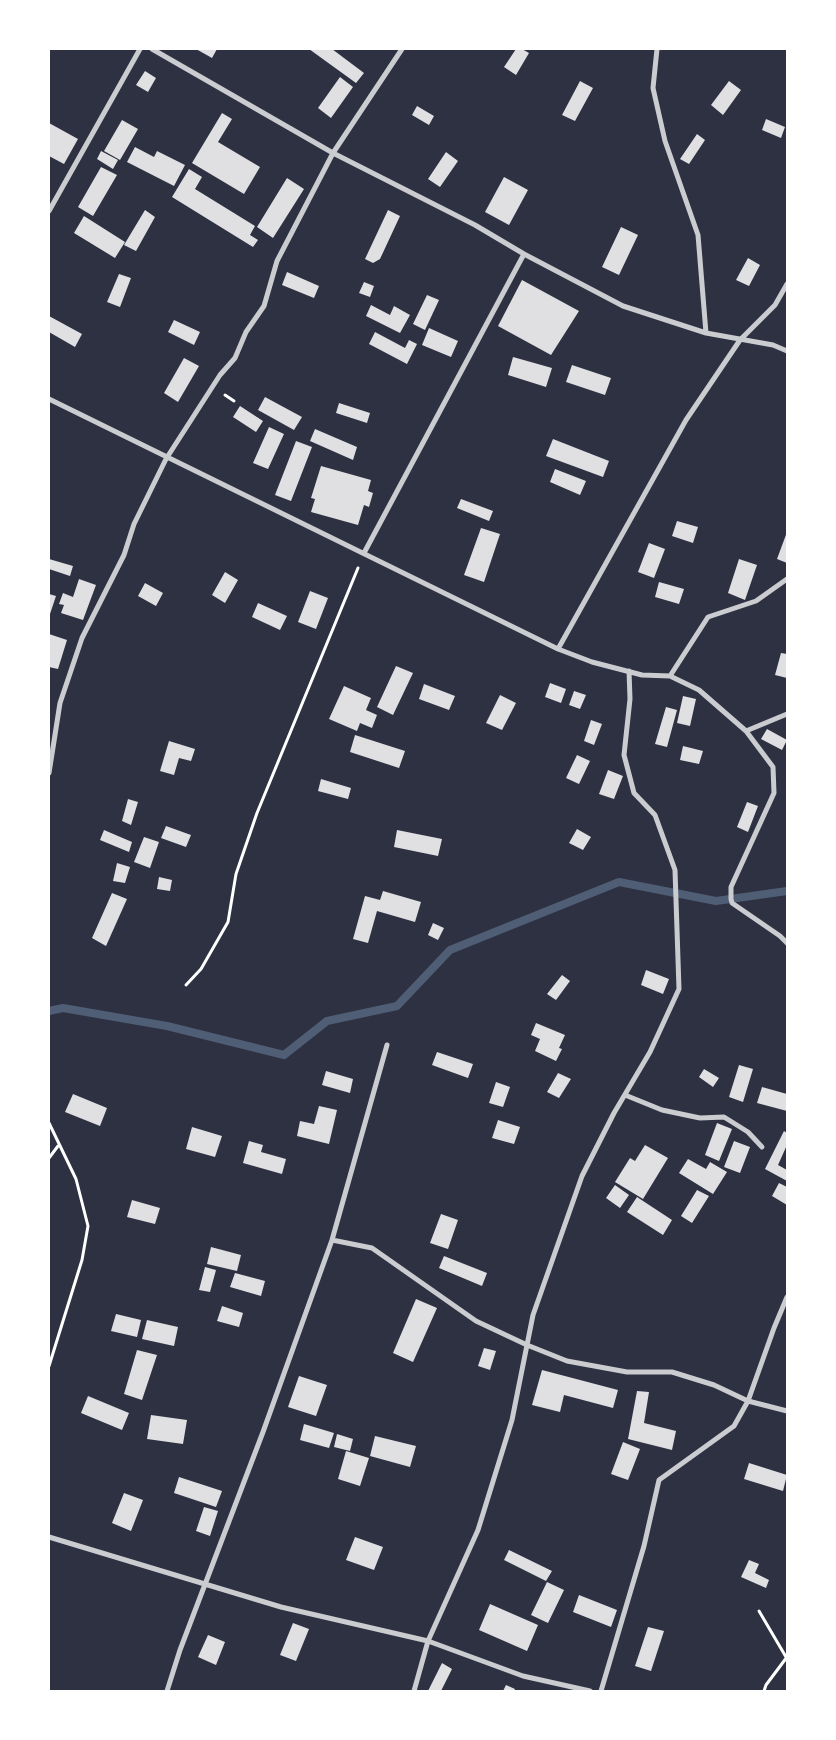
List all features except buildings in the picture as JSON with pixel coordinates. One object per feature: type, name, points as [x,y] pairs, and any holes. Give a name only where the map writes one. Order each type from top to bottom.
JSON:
[{"type":"street","points":[[49,211],[140,49]]},
{"type":"street","points":[[152,49],[333,153],[475,225],[524,254],[623,306],[706,332],[774,345],[787,351]]},
{"type":"street","points":[[49,773],[60,703],[82,638],[124,555],[134,524],[166,459],[220,375],[235,358],[246,332],[264,306],[277,261],[333,153],[402,49]]},
{"type":"street","points":[[657,49],[653,88],[665,141],[698,235],[706,332]]},
{"type":"street","points":[[364,553],[524,254]]},
{"type":"street","points":[[558,650],[686,420],[740,340],[775,305],[787,284]]},
{"type":"street","points":[[49,399],[166,459],[239,491],[446,596],[558,650],[592,662],[642,675],[670,676],[699,690],[746,731],[773,768],[774,793],[731,887],[731,899],[732,903],[780,936],[787,944]]},
{"type":"street","points":[[670,676],[708,617],[756,601],[787,579]]},
{"type":"street","points":[[414,1691],[428,1641],[478,1530],[512,1420],[533,1315],[582,1176],[625,1094],[650,1052],[679,988],[675,870],[655,815],[634,793],[624,755],[630,699],[629,671]]},
{"type":"street","points":[[746,731],[787,714]]},
{"type":"street","points":[[167,1691],[332,1240],[387,1045]]},
{"type":"street","points":[[625,1094],[662,1110],[700,1118],[724,1117],[748,1132],[762,1147]]},
{"type":"street","points":[[332,1240],[372,1248],[476,1321],[567,1361],[627,1372],[672,1372],[714,1385],[748,1401],[787,1411]]},
{"type":"street","points":[[601,1691],[644,1546],[659,1480],[734,1426],[748,1401],[787,1297]]},
{"type":"street","points":[[49,1537],[281,1606],[428,1641],[523,1676],[590,1691]]},
{"type":"path","points":[[186,985],[201,969],[228,922],[236,874],[257,813],[364,553]]},
{"type":"path","points":[[49,1123],[58,1146],[76,1179],[88,1226],[82,1260],[49,1366]]},
{"type":"path","points":[[49,1158],[58,1146]]},
{"type":"path","points":[[760,1611],[787,1657],[766,1685],[764,1691]]},
{"type":"waterway","points":[[49,1011],[63,1008],[167,1026],[284,1055],[327,1021],[397,1006],[450,950],[619,882],[716,901],[787,891]]}]
